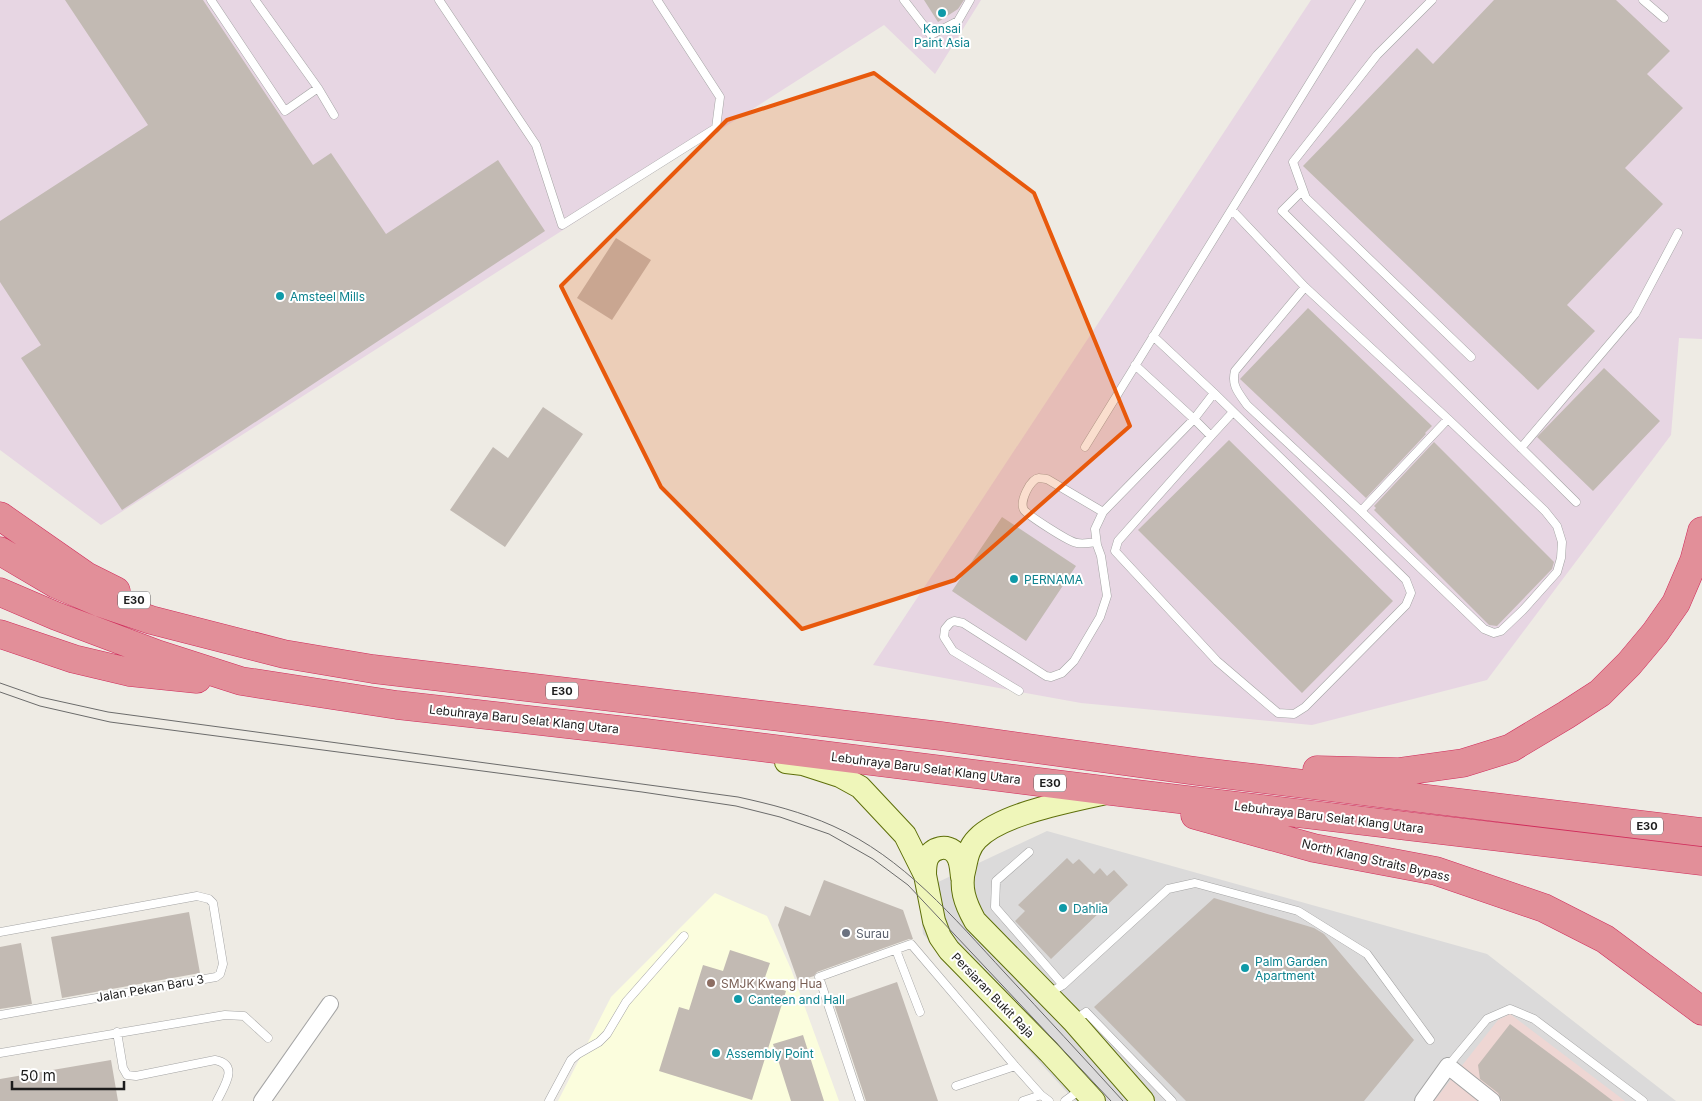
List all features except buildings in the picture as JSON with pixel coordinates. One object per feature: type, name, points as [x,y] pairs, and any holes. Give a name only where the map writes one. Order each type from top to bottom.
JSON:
[{"type":"highway","name":"E30","points":[[0,516],[86,576],[131,599],[284,654]]},
{"type":"highway","points":[[1196,771],[1248,768],[1398,772],[1463,763],[1511,748],[1600,692],[1629,664],[1655,633],[1676,603],[1694,561],[1702,531]]},
{"type":"highway","name":"E30","points":[[0,551],[56,584],[101,603],[151,620],[284,654],[382,670],[932,735],[1196,771],[1702,832]]},
{"type":"highway","name":"Lebuhraya Baru Selat Klang Utara","points":[[0,592],[56,616],[148,651],[241,681]]},
{"type":"highway","name":"Lebuhraya Baru Selat Klang Utara","points":[[0,634],[74,659],[129,672],[210,681],[241,681],[397,705],[646,733],[1111,791],[1702,861]]},
{"type":"highway","name":"North Klang Straits Bypass","points":[[1111,791],[1314,848],[1436,872],[1544,908],[1605,939],[1702,1011]]},
{"type":"main road","name":"Persiaran Bukit Raja","points":[[646,733],[732,755],[803,764],[840,776],[860,787],[905,835],[925,875],[934,921],[940,937],[949,950],[1048,1052],[1080,1097]]},
{"type":"main road","points":[[962,878],[969,851],[977,839],[990,829],[1011,817],[1111,791]]},
{"type":"main road","points":[[925,875],[926,860],[931,852],[938,848],[947,848],[955,851],[960,859],[963,894],[975,921],[1055,990],[1073,1021],[1143,1101]]},
{"type":"street","points":[[262,1101],[330,1004]]},
{"type":"street","points":[[1423,1101],[1448,1066],[1492,1101]]},
{"type":"lane","points":[[211,0],[285,110],[318,88]]},
{"type":"lane","points":[[255,0],[318,88],[334,115]]},
{"type":"lane","points":[[439,0],[536,145],[562,225],[716,128],[720,97],[657,0]]},
{"type":"lane","points":[[904,0],[931,35],[958,21],[970,0]]},
{"type":"lane","points":[[1085,447],[1361,0]]},
{"type":"lane","points":[[1432,0],[1377,55],[1293,162],[1306,198],[1471,357]]},
{"type":"lane","points":[[1643,0],[1664,18]]},
{"type":"lane","points":[[1302,191],[1282,211],[1576,502]]},
{"type":"lane","points":[[1232,210],[1305,287],[1448,419],[1558,526],[1562,542],[1558,572],[1501,631],[1489,632],[1247,405],[1234,387],[1235,371],[1305,287]]},
{"type":"lane","points":[[1521,448],[1635,314],[1678,233]]},
{"type":"lane","points":[[1153,336],[1214,393],[1406,580],[1411,593],[1406,605],[1305,707],[1294,714],[1278,713],[1217,661],[1115,551],[1118,541],[1233,412]]},
{"type":"lane","points":[[1135,365],[1211,436]]},
{"type":"lane","points":[[1019,690],[953,651],[944,637],[945,629],[950,622],[963,622],[1046,676],[1051,677],[1062,673],[1074,661],[1100,617],[1107,596],[1095,529],[1103,512],[1194,419],[1214,393]]},
{"type":"lane","points":[[1361,511],[1448,419]]},
{"type":"lane","points":[[1096,542],[1079,544],[1069,540],[1029,515],[1024,509],[1022,501],[1034,480],[1040,478],[1047,479],[1103,512]]},
{"type":"lane","points":[[1029,852],[996,881],[995,907],[1055,990],[1168,889],[1195,883],[1298,910],[1367,954],[1430,1040]]},
{"type":"lane","name":"Jalan Pekan Baru 3","points":[[0,932],[197,896],[204,897],[213,903],[223,964],[220,974],[216,977],[0,1015]]},
{"type":"lane","points":[[549,1101],[571,1060],[599,1042],[607,1034],[626,1002],[684,936]]},
{"type":"lane","points":[[860,1101],[819,977],[911,944],[1015,1066],[1041,1095],[1050,1101]]},
{"type":"lane","points":[[896,950],[920,1012]]},
{"type":"lane","points":[[1448,1066],[1487,1019],[1510,1009],[1534,1019],[1643,1101]]},
{"type":"lane","points":[[1073,1021],[1086,1012],[1172,1101]]},
{"type":"lane","points":[[0,1053],[225,1015],[244,1016],[268,1038]]},
{"type":"lane","points":[[117,1032],[123,1068],[127,1075],[136,1076],[215,1060],[223,1062],[227,1065],[229,1071],[228,1078],[217,1101]]},
{"type":"lane","points":[[956,1086],[1015,1066]]},
{"type":"lane","points":[[1023,1101],[1041,1095]]},
{"type":"highlighted area","points":[[874,73],[1034,193],[1130,426],[955,580],[802,629],[661,487],[561,286],[727,120]]},
{"type":"shaded area","points":[[0,0],[981,0],[935,74],[884,25],[101,525],[0,450]]},
{"type":"shaded area","points":[[1311,0],[1702,0],[1702,339],[1679,338],[1671,435],[1487,680],[1312,725],[1081,703],[873,665]]},
{"type":"shaded area","points":[[1047,831],[1487,954],[1676,1101],[1075,1101],[923,934],[919,891]]},
{"type":"shaded area","name":"SMJK Kwang Hua","points":[[715,893],[767,916],[791,969],[839,1101],[558,1101],[611,997]]},
{"type":"shaded area","points":[[1510,1014],[1625,1101],[1434,1101],[1498,1020]]},
{"type":"tram line","points":[[0,683],[40,697],[108,712],[738,797],[810,817],[833,826],[882,854],[926,890],[947,910],[1123,1101]]},
{"type":"tram line","points":[[0,692],[40,706],[110,722],[736,806],[780,817],[829,834],[873,859],[908,885],[1111,1101]]},
{"type":"place","name":"Kansai Paint Asia","points":[[942,13]]},
{"type":"place","name":"Amsteel Mills","points":[[280,296]]},
{"type":"place","name":"PERNAMA","points":[[1014,579]]},
{"type":"place","name":"Dahlia","points":[[1063,908]]},
{"type":"place","name":"Surau","points":[[846,933]]},
{"type":"place","name":"Palm Garden Apartment","points":[[1245,968]]},
{"type":"place","name":"SMJK Kwang Hua","points":[[711,983]]},
{"type":"place","name":"Canteen and Hall","points":[[738,999]]},
{"type":"place","name":"Assembly Point","points":[[716,1053]]}]
